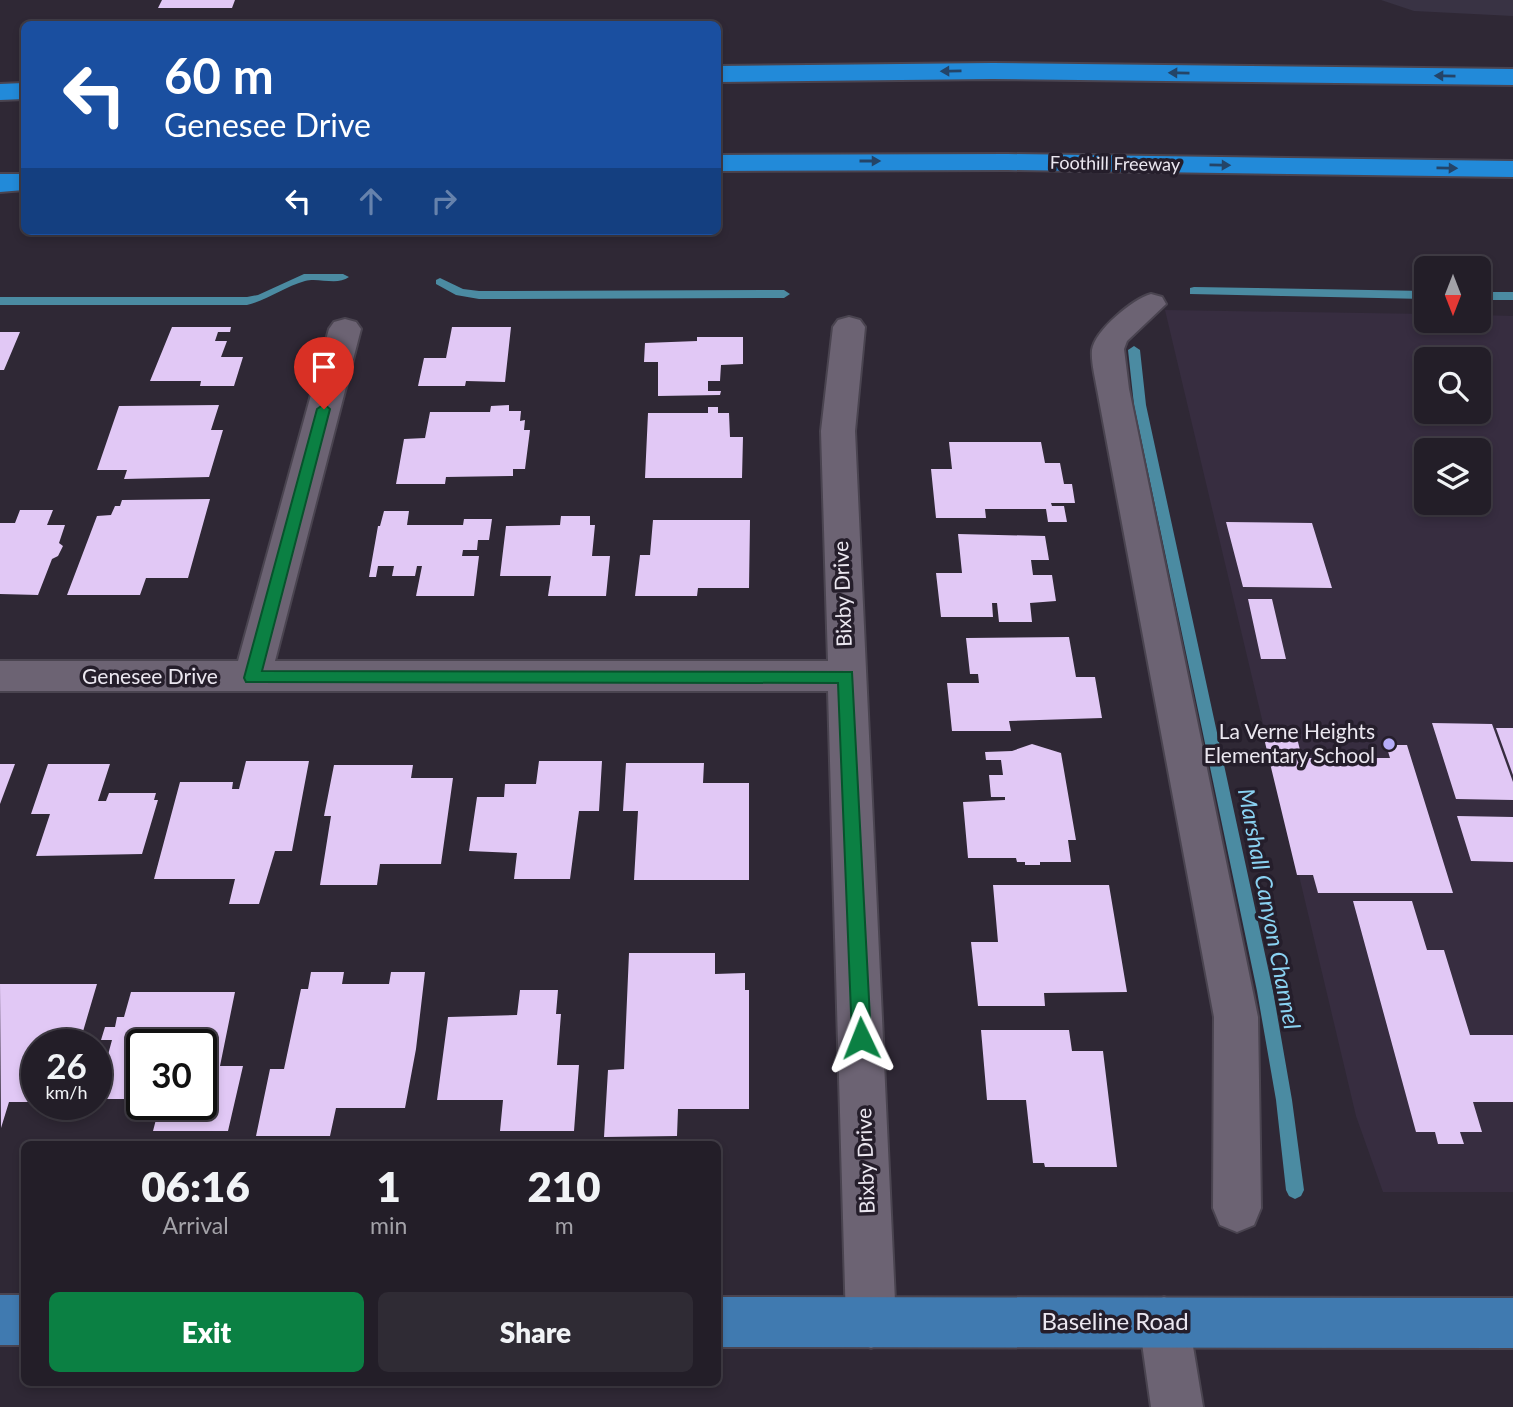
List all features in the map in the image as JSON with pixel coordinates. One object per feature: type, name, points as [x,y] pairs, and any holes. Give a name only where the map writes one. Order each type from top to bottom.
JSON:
[{"type":"highway","points":[[721,74],[993,71],[1513,77]]},
{"type":"highway","points":[[1247,74],[1318,94],[1513,99]]},
{"type":"highway","points":[[0,92],[21,91]]},
{"type":"highway","points":[[721,143],[741,142],[801,161]]},
{"type":"highway","points":[[0,161],[21,160]]},
{"type":"highway","name":"Foothill Freeway","points":[[721,163],[801,161],[1513,169]]},
{"type":"highway","points":[[0,183],[21,182]]},
{"type":"main road","points":[[0,1320],[21,1320]]},
{"type":"main road","name":"Baseline Road","points":[[721,1322],[1513,1323]]},
{"type":"street","points":[[1152,304],[1114,335],[1108,349],[1112,388],[1236,1017],[1237,1208]]},
{"type":"street","name":"Bixby Drive","points":[[849,327],[838,430],[872,1323]]},
{"type":"street","points":[[252,678],[345,328]]},
{"type":"street","name":"Genesee Drive","points":[[0,676],[846,677]]},
{"type":"street","points":[[1164,1322],[1177,1407]]},
{"type":"shaded area","points":[[1381,0],[1513,0],[1513,16],[1414,11]]},
{"type":"shaded area","name":"La Verne Heights Elementary School","points":[[1165,310],[1414,314],[1414,333],[1491,333],[1491,315],[1513,316],[1513,1192],[1383,1192],[1356,1116]]},
{"type":"building","points":[[162,0],[235,0],[232,8],[158,8]]},
{"type":"building","points":[[172,327],[231,327],[230,332],[218,332],[215,341],[227,341],[221,357],[243,357],[234,386],[200,386],[201,381],[150,381]]},
{"type":"building","points":[[452,327],[511,327],[505,382],[466,381],[465,386],[418,386],[424,358],[446,358]]},
{"type":"building","points":[[0,332],[20,332],[4,370],[0,370]]},
{"type":"building","points":[[697,337],[743,337],[743,364],[721,365],[720,381],[708,381],[708,391],[721,391],[720,395],[658,396],[658,362],[644,362],[645,343],[697,341]]},
{"type":"building","points":[[219,405],[211,430],[223,430],[209,477],[124,479],[127,470],[97,470],[119,406]]},
{"type":"building","points":[[509,405],[509,411],[521,411],[520,421],[525,420],[524,430],[530,430],[525,469],[513,469],[513,476],[446,477],[445,484],[396,484],[404,439],[425,438],[430,412],[490,412],[491,406]]},
{"type":"building","points":[[708,407],[718,407],[718,413],[729,413],[730,437],[743,437],[742,478],[645,478],[648,413],[708,413]]},
{"type":"building","points":[[949,442],[1041,442],[1045,463],[1060,463],[1064,484],[1072,484],[1075,503],[1051,503],[1052,506],[1064,506],[1067,522],[1048,522],[1046,509],[985,509],[986,518],[936,518],[931,469],[952,469]]},
{"type":"building","points":[[210,499],[188,578],[146,578],[140,595],[67,595],[97,516],[111,515],[122,500]]},
{"type":"building","points":[[20,510],[53,510],[47,525],[65,525],[59,543],[63,546],[58,556],[52,559],[38,595],[0,594],[0,523],[15,523]]},
{"type":"building","points":[[384,511],[409,511],[407,525],[463,525],[464,519],[492,519],[489,540],[478,540],[477,550],[463,550],[462,556],[479,556],[474,596],[416,596],[422,566],[417,566],[415,576],[392,576],[394,566],[378,566],[376,577],[369,577],[378,526]]},
{"type":"building","points":[[561,516],[590,516],[590,525],[595,525],[592,556],[610,556],[606,596],[548,596],[551,576],[500,576],[506,526],[560,525]]},
{"type":"building","points":[[653,520],[750,520],[749,588],[698,588],[697,596],[635,596],[640,555],[650,555]]},
{"type":"building","points":[[1226,522],[1312,523],[1332,588],[1243,587]]},
{"type":"building","points":[[958,534],[1045,536],[1049,560],[1031,560],[1033,575],[1052,575],[1056,601],[1030,603],[1032,622],[999,622],[997,603],[992,603],[993,617],[941,617],[936,573],[962,573]]},
{"type":"building","points":[[1248,599],[1272,599],[1286,659],[1261,659]]},
{"type":"building","points":[[1069,637],[1076,677],[1095,677],[1102,718],[1009,721],[1011,731],[952,731],[947,683],[979,683],[978,674],[970,674],[966,638]]},
{"type":"building","points":[[1432,723],[1492,724],[1513,782],[1513,800],[1456,799]]},
{"type":"building","points":[[1496,728],[1513,728],[1513,775]]},
{"type":"building","points":[[1262,730],[1295,730],[1302,758],[1390,758],[1386,745],[1407,745],[1453,893],[1318,893],[1313,875],[1297,875]]},
{"type":"building","points":[[1032,744],[1061,753],[1076,840],[1068,840],[1071,862],[1025,865],[1025,862],[1017,862],[1016,858],[968,858],[963,802],[1005,800],[1005,797],[991,797],[989,775],[1003,775],[1001,760],[986,760],[985,752],[1012,751]]},
{"type":"building","points":[[246,761],[309,761],[292,851],[275,851],[259,904],[229,904],[235,879],[154,879],[180,782],[233,782],[232,789],[239,789]]},
{"type":"building","points":[[539,761],[602,761],[599,811],[579,811],[570,879],[514,879],[517,853],[469,851],[477,797],[504,797],[505,784],[536,784]]},
{"type":"building","points":[[626,763],[704,763],[703,783],[749,783],[749,880],[634,880],[638,811],[623,811]]},
{"type":"building","points":[[0,764],[15,764],[0,804]]},
{"type":"building","points":[[48,764],[110,764],[98,801],[106,801],[109,793],[156,793],[154,800],[158,800],[142,854],[36,856],[50,814],[31,814]]},
{"type":"building","points":[[334,765],[413,765],[411,778],[453,778],[441,864],[380,864],[377,885],[320,885],[331,816],[324,816]]},
{"type":"building","points":[[1457,816],[1513,817],[1513,862],[1471,861]]},
{"type":"building","points":[[993,885],[1109,885],[1127,992],[1044,993],[1045,1006],[978,1006],[971,942],[998,942]]},
{"type":"building","points":[[1353,901],[1412,901],[1427,950],[1444,950],[1470,1035],[1513,1035],[1513,1102],[1473,1102],[1482,1132],[1460,1132],[1464,1144],[1438,1144],[1435,1132],[1416,1132]]},
{"type":"building","points":[[629,953],[715,953],[715,974],[745,973],[745,990],[749,990],[749,1109],[678,1109],[677,1136],[604,1137],[608,1070],[624,1069]]},
{"type":"building","points":[[311,972],[344,972],[342,984],[389,984],[391,972],[425,972],[416,1049],[405,1108],[336,1108],[330,1136],[256,1136],[270,1069],[284,1069],[301,989],[308,989]]},
{"type":"building","points":[[0,984],[97,984],[84,1029],[21,1029],[21,1102],[9,1102],[1,1128]]},
{"type":"building","points":[[520,990],[558,990],[556,1014],[561,1014],[557,1065],[579,1065],[574,1131],[500,1131],[503,1100],[437,1100],[448,1017],[517,1015]]},
{"type":"building","points":[[131,992],[235,992],[220,1066],[243,1066],[228,1131],[153,1131],[156,1120],[217,1120],[217,1029],[126,1029],[126,1099],[112,1099],[112,1029],[104,1029],[115,1027],[117,1017],[124,1017]]},
{"type":"building","points":[[981,1030],[1069,1030],[1072,1051],[1103,1051],[1117,1167],[1045,1167],[1044,1163],[1033,1163],[1026,1100],[987,1100]]},
{"type":"waterway","points":[[0,301],[247,301],[261,298],[304,277],[343,277]]},
{"type":"waterway","points":[[440,282],[460,292],[479,295],[784,294]]},
{"type":"waterway","points":[[1194,291],[1414,295]]},
{"type":"waterway","points":[[1491,296],[1513,296]]},
{"type":"waterway","name":"Marshall Canyon Channel","points":[[1134,350],[1140,405],[1265,991],[1284,1100],[1295,1190]]},
{"type":"place","name":"La Verne Heights Elementary School","points":[[1389,744]]},
{"type":"route","points":[[324,409],[252,678],[775,675],[846,677],[861,1038]]}]
